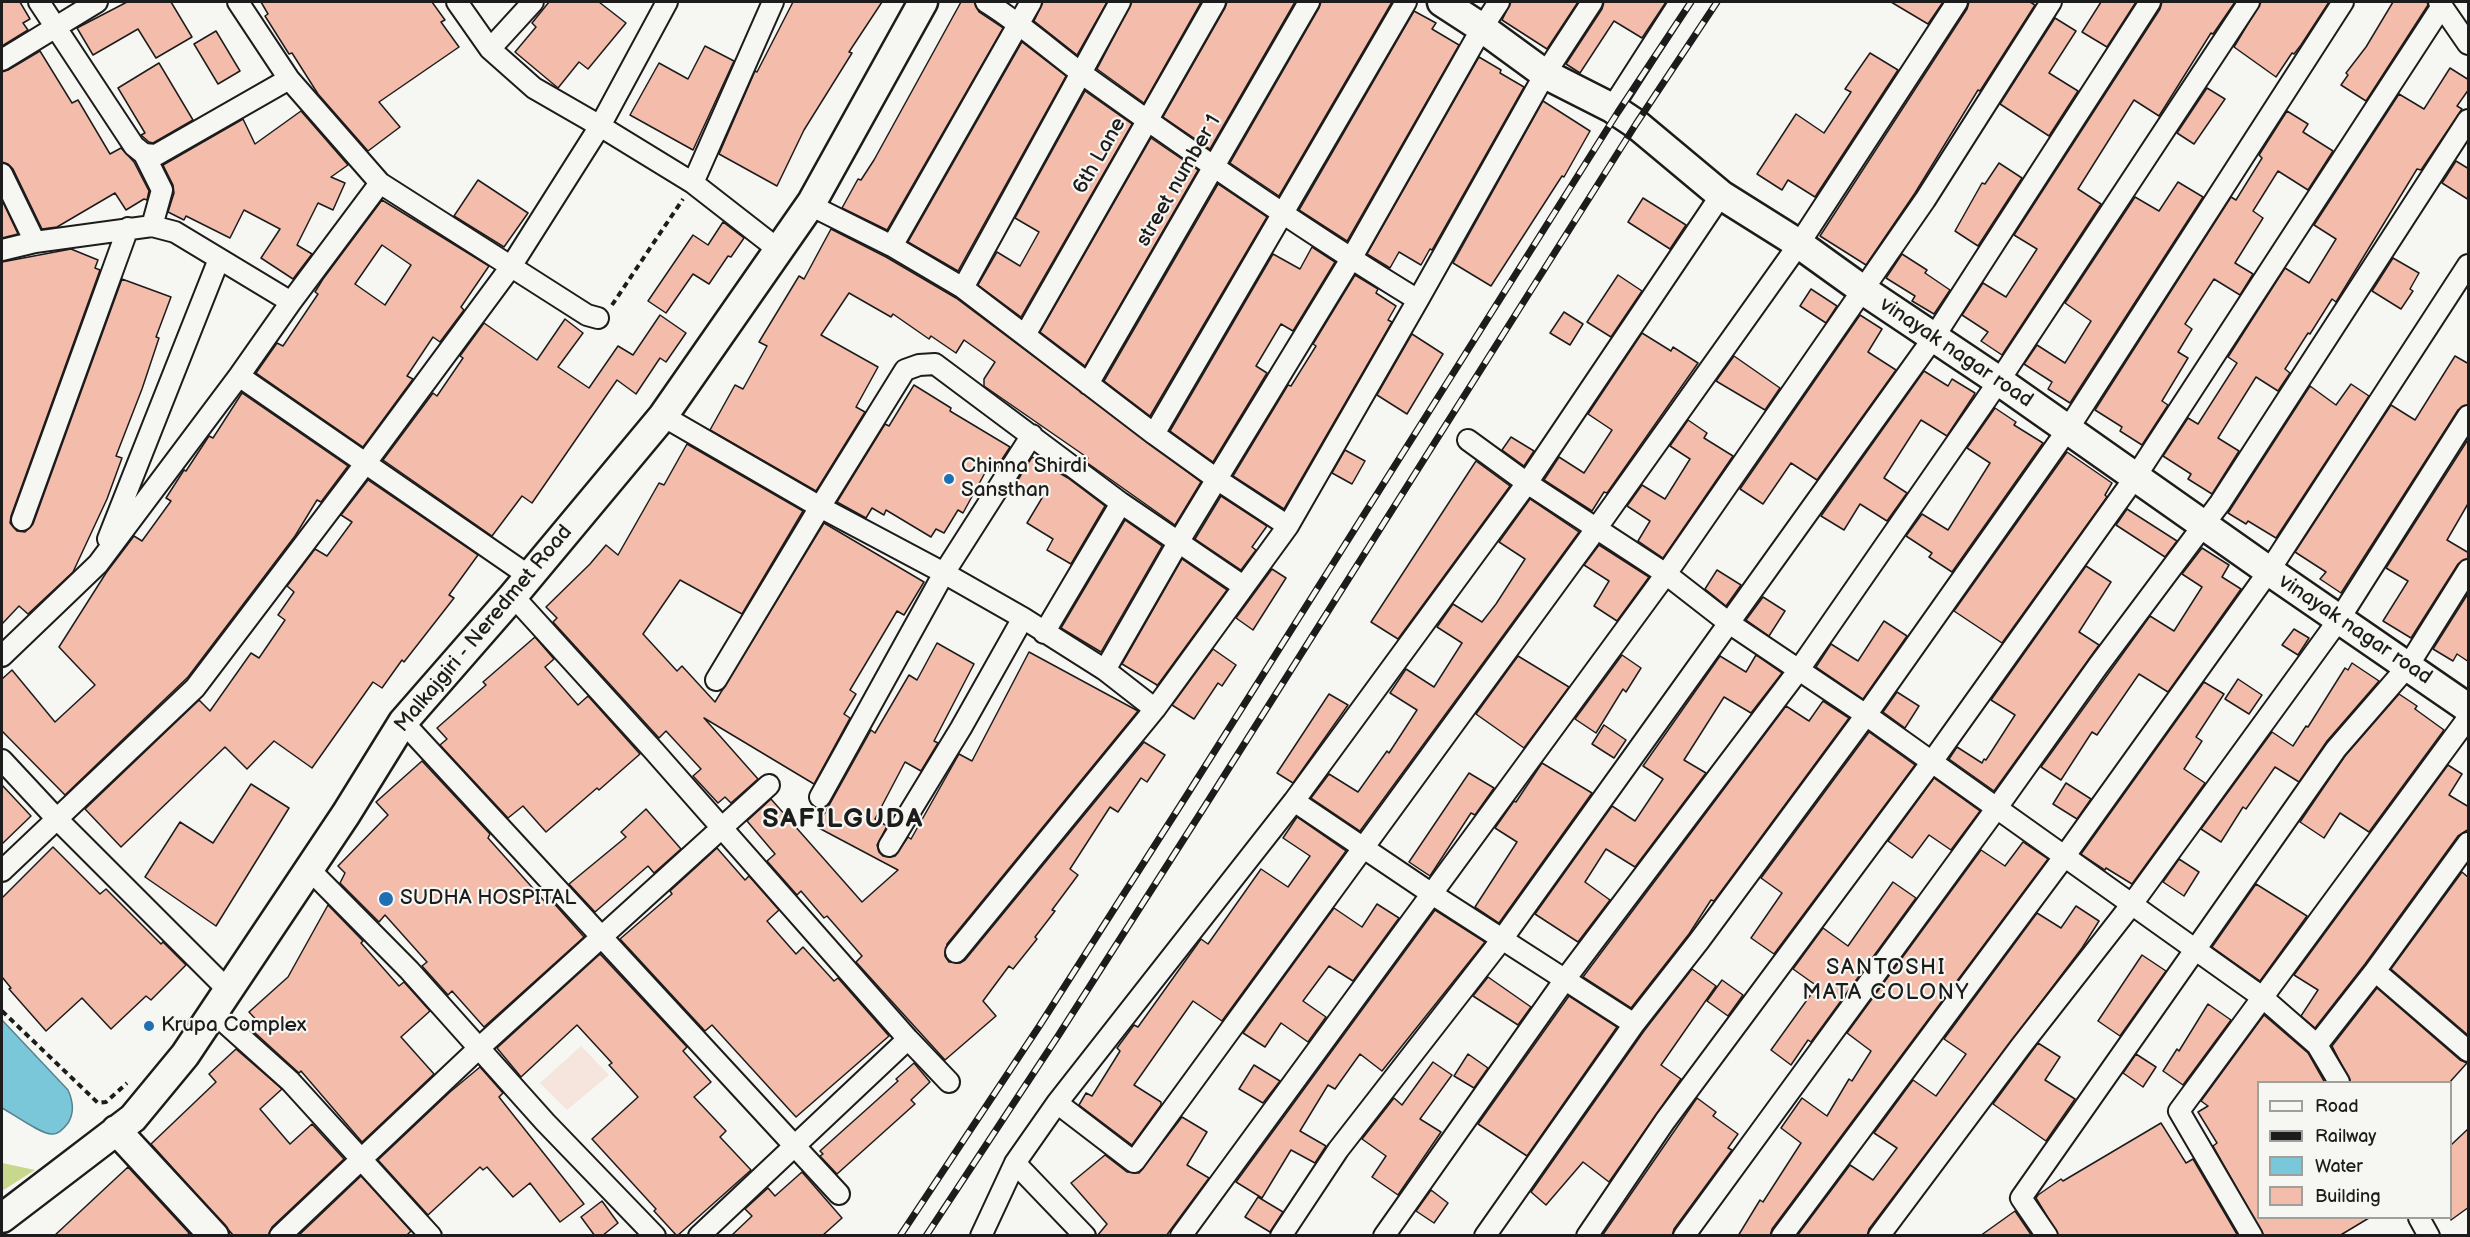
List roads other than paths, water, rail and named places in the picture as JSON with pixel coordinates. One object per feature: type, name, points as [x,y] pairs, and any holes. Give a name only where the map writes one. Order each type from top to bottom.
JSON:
[{"type":"main road","name":"Malkajgiri - Neredmet Road","points":[[2,1218],[133,1118],[185,1055],[346,814],[403,722],[521,586],[663,416],[810,204],[923,2]]},
{"type":"main road","name":"vinayak nagar road","points":[[1442,2],[1545,74],[1612,108],[1636,124],[1721,195],[1798,244],[1999,381],[2469,708]]},
{"type":"main road","points":[[116,1130],[214,1236]]},
{"type":"street","points":[[39,2],[134,146],[144,154],[162,190],[152,226]]},
{"type":"street","points":[[2,60],[98,2]]},
{"type":"street","points":[[238,2],[289,79],[380,183],[510,268],[587,315],[598,318]]},
{"type":"street","points":[[457,2],[490,49],[534,88],[693,183],[778,250]]},
{"type":"street","points":[[490,49],[533,2]]},
{"type":"street","points":[[2,871],[195,688],[510,268],[600,126],[667,2]]},
{"type":"street","points":[[693,183],[773,2]]},
{"type":"street","points":[[986,2],[1020,23],[1080,72],[1215,167],[1351,259],[1418,300]]},
{"type":"street","points":[[892,246],[1031,2]]},
{"type":"street","points":[[963,288],[1120,2]]},
{"type":"street","name":"6th Lane","points":[[1025,334],[1215,2]]},
{"type":"street","name":"street number 1","points":[[1088,384],[1309,2]]},
{"type":"street","points":[[1154,434],[1406,2]]},
{"type":"street","points":[[1105,670],[1179,541],[1351,259],[1499,2]]},
{"type":"street","points":[[956,952],[1155,709],[1288,526],[1545,74],[1592,2]]},
{"type":"street","points":[[1612,108],[1680,2]]},
{"type":"street","points":[[1057,1103],[1134,1162],[1596,529],[1798,244],[1957,2]]},
{"type":"street","points":[[1181,1236],[1666,574],[1925,200],[2051,2]]},
{"type":"street","points":[[1281,1236],[1338,1150],[1503,939],[1934,337],[2150,2]]},
{"type":"street","points":[[1384,1236],[1566,978],[1798,671],[1999,381],[2249,2]]},
{"type":"street","points":[[1485,1236],[1635,1024],[1866,716],[2068,429],[2343,2]]},
{"type":"street","points":[[1587,1236],[1665,1121],[1931,763],[2136,476],[2440,4],[2469,44]]},
{"type":"street","points":[[144,154],[156,155],[289,79]]},
{"type":"street","points":[[1684,1236],[2091,675],[2220,503],[2469,120]]},
{"type":"street","points":[[2,174],[35,242]]},
{"type":"street","points":[[2,656],[98,564],[380,183]]},
{"type":"street","points":[[981,1236],[1015,1163],[1057,1103],[1294,801],[1527,483],[1721,195]]},
{"type":"street","points":[[810,204],[892,246],[963,288],[1154,434],[1288,526]]},
{"type":"street","points":[[2,250],[35,242],[152,226],[175,232],[291,302]]},
{"type":"street","points":[[22,520],[128,228]]},
{"type":"street","points":[[98,564],[219,260]]},
{"type":"street","points":[[1782,1236],[2064,857],[2269,571],[2469,264]]},
{"type":"street","points":[[716,680],[905,370],[919,365],[935,364],[1121,503],[1243,586]]},
{"type":"street","points":[[239,376],[365,464],[521,586],[646,742],[908,1039],[949,1082]]},
{"type":"street","points":[[663,416],[820,507],[1023,618],[1105,670],[1155,709]]},
{"type":"street","points":[[1878,1236],[2021,1046],[2132,904],[2340,618],[2469,416]]},
{"type":"street","points":[[820,796],[944,573],[1032,435]]},
{"type":"street","points":[[1468,440],[1527,483],[1666,574],[1729,623],[1866,716],[2262,998],[2317,1045],[2338,1081]]},
{"type":"street","points":[[1044,633],[1121,503]]},
{"type":"street","points":[[2047,1236],[2022,1198],[2197,951],[2336,749],[2408,666],[2469,570]]},
{"type":"street","points":[[890,846],[961,728],[1023,618]]},
{"type":"street","points":[[2252,1236],[2179,1111],[2469,718]]},
{"type":"street","points":[[403,722],[839,1194]]},
{"type":"street","points":[[2,760],[431,1236]]},
{"type":"street","points":[[280,1236],[479,1048],[769,785]]},
{"type":"street","points":[[1294,801],[1432,894],[1635,1024]]},
{"type":"street","points":[[2317,1045],[2465,854]]},
{"type":"street","points":[[308,868],[410,970],[545,1122],[655,1236]]},
{"type":"street","points":[[2375,971],[2469,1052]]},
{"type":"street","points":[[699,1236],[908,1039]]},
{"type":"street","points":[[1015,1163],[1085,1236]]},
{"type":"street","points":[[2420,1219],[2429,1236]]},
{"type":"water","points":[[2,1020],[68,1090],[72,1102],[72,1115],[67,1125],[57,1133],[48,1134],[2,1108]]},
{"type":"railway","points":[[900,1236],[1040,1025],[1618,112],[1691,2]]},
{"type":"railway","points":[[926,1236],[1058,1036],[1636,124],[1717,2]]},
{"type":"place","name":"Chinna Shirdi Sansthan","points":[[949,479]]},
{"type":"place","name":"SUDHA HOSPITAL","points":[[386,899]]},
{"type":"place","name":"Krupa Complex","points":[[149,1026]]},
{"type":"district","name":"SAFILGUDA","points":[[843,820]]},
{"type":"district","name":"SANTOSHI MATA COLONY","points":[[1886,980]]}]
